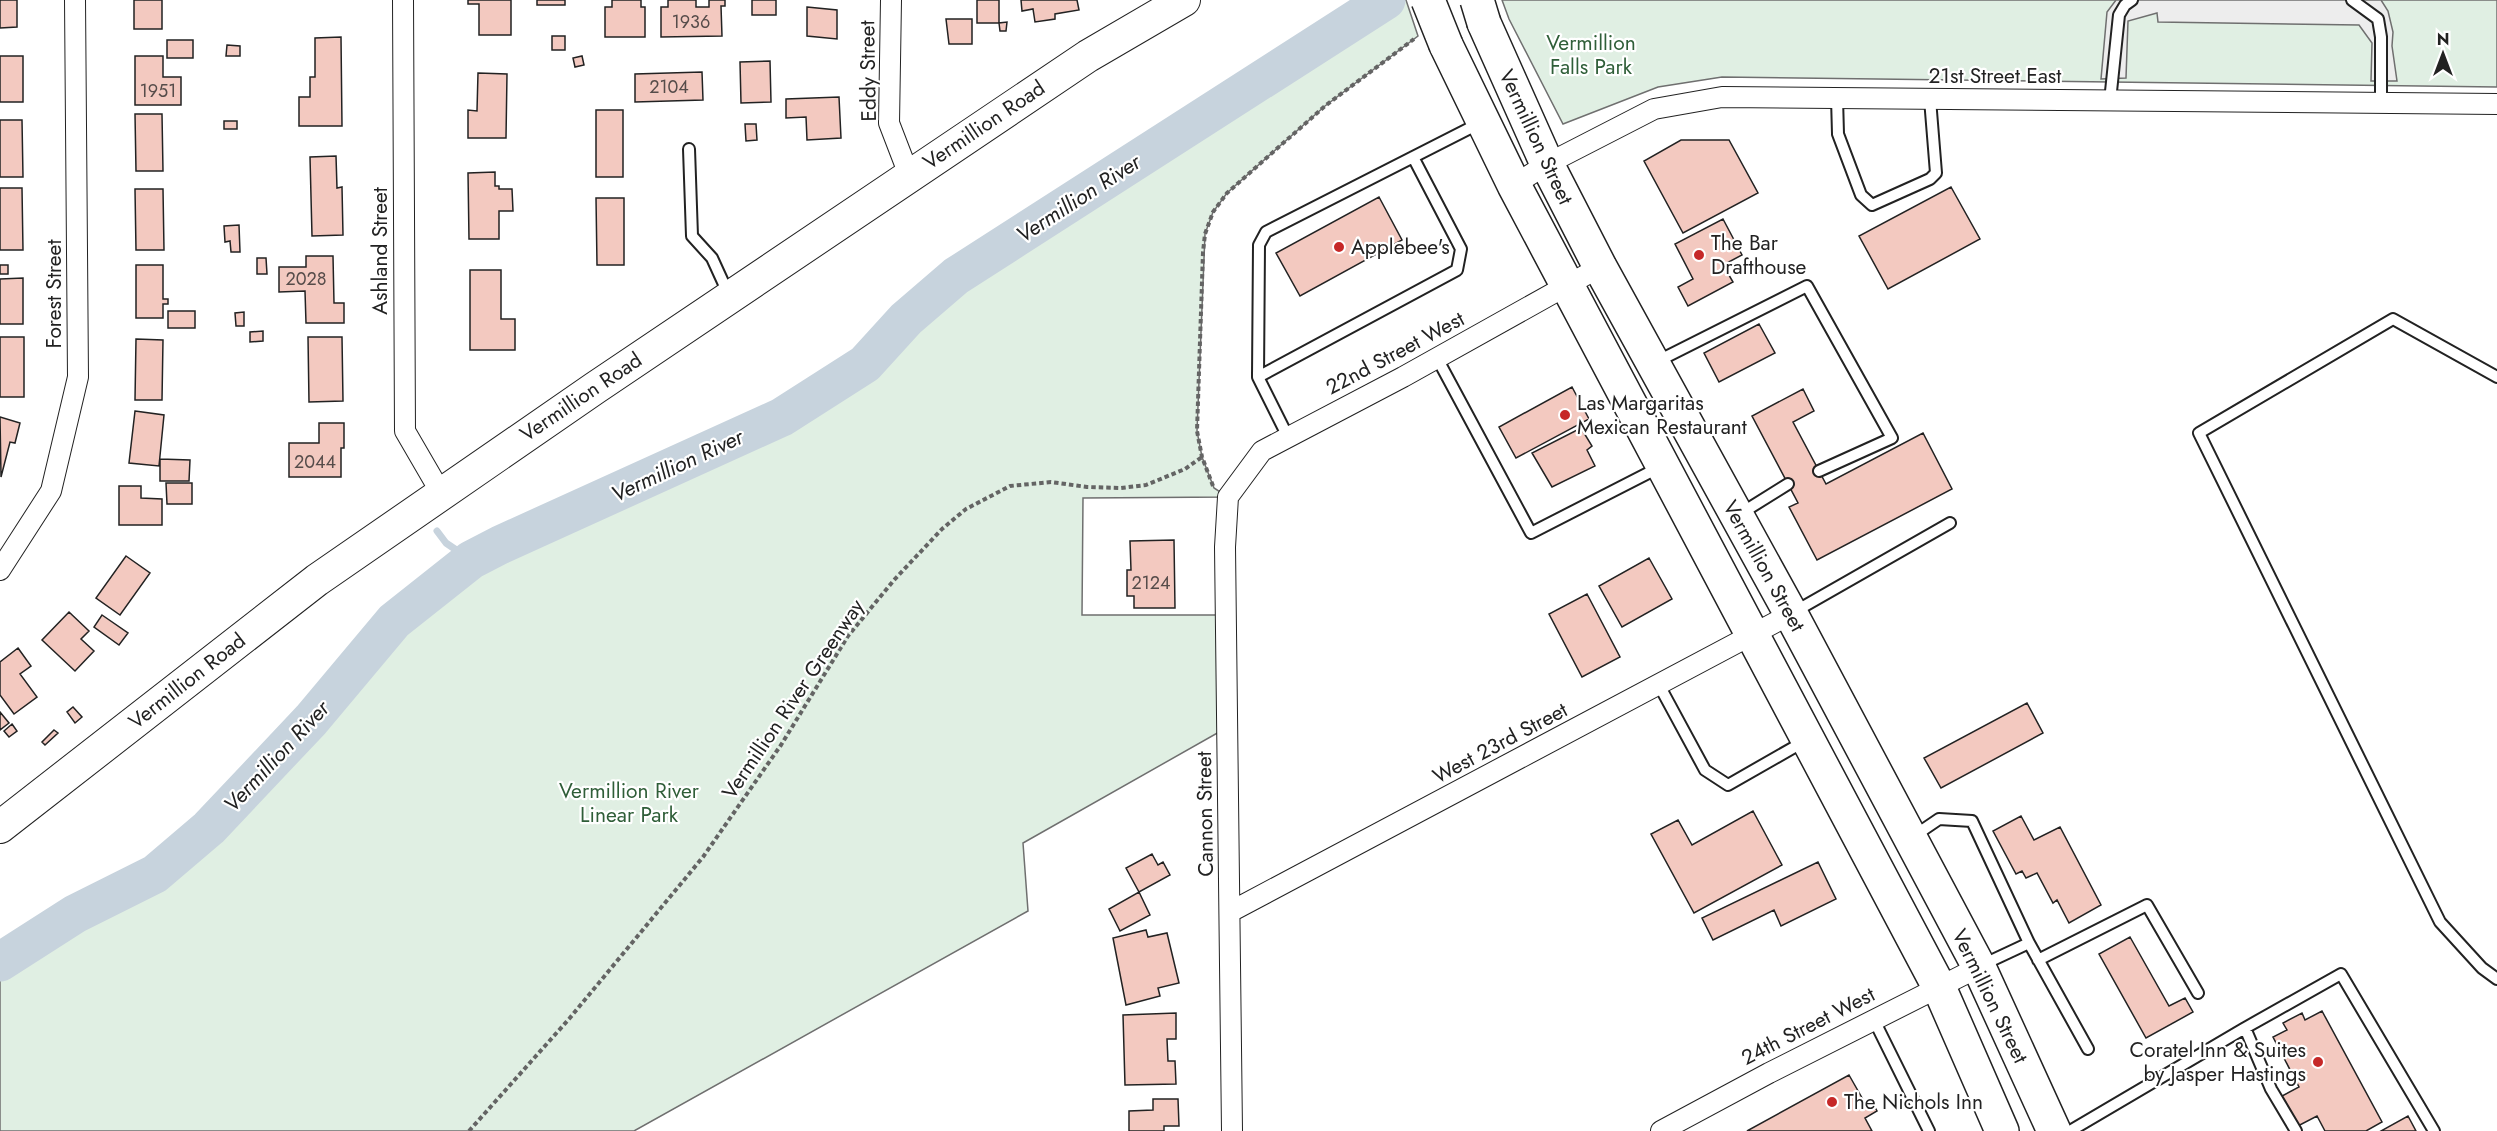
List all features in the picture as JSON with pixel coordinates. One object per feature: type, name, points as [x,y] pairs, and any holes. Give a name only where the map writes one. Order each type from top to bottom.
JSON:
[{"type":"highway","name":"Vermillion Street","points":[[1428,0],[1432,41],[1483,122],[1566,286],[1754,635],[1939,987],[2002,1131]]},
{"type":"highway","name":"Vermillion Street","points":[[1480,11],[1546,164],[1600,267],[1791,614],[1979,967],[2054,1131]]},
{"type":"main road","name":"Vermillion Road","points":[[0,827],[317,580],[441,492],[1088,56],[1184,0]]},
{"type":"street","name":"Forest Street","points":[[0,570],[51,491],[78,377],[75,0]]},
{"type":"street","name":"Ashland Street","points":[[403,0],[405,431],[441,492]]},
{"type":"street","name":"Eddy Street","points":[[891,0],[889,123],[909,175]]},
{"type":"street","name":"21st Street East","points":[[1514,185],[1546,164],[1654,109],[1722,97],[2497,104]]},
{"type":"street","name":"22nd Street West","points":[[1228,497],[1262,451],[1437,358],[1600,267]]},
{"type":"street","name":"Cannon Street","points":[[1228,497],[1225,547],[1232,1131]]},
{"type":"street","name":"West 23rd Street","points":[[1230,912],[1791,614]]},
{"type":"street","name":"24th Street West","points":[[1661,1131],[1769,1072],[1979,967]]},
{"type":"lane","points":[[2110,100],[2119,15],[2125,5],[2133,0]]},
{"type":"lane","points":[[2352,0],[2378,19],[2381,37],[2381,103]]},
{"type":"lane","points":[[1837,98],[1838,134],[1861,195],[1872,205],[1930,179],[1936,173],[1930,99]]},
{"type":"lane","points":[[1288,437],[1258,376],[1258,245],[1266,232],[1483,122]]},
{"type":"lane","points":[[689,149],[692,236],[712,258],[730,296]]},
{"type":"lane","points":[[1258,376],[1457,270],[1461,249],[1413,157]]},
{"type":"lane","points":[[1653,363],[1807,286],[1892,438],[1819,471]]},
{"type":"lane","points":[[2497,377],[2393,319],[2199,433],[2440,922],[2482,968],[2497,979]]},
{"type":"lane","points":[[1437,358],[1531,533],[1663,466]]},
{"type":"lane","points":[[1737,516],[1788,484]]},
{"type":"lane","points":[[1791,614],[1950,523]]},
{"type":"lane","points":[[1659,685],[1705,770],[1728,785],[1808,739]]},
{"type":"lane","points":[[1911,838],[1939,819],[1972,821],[2029,943],[2088,1049]]},
{"type":"lane","points":[[2038,960],[2147,905],[2198,993]]},
{"type":"lane","points":[[1979,967],[2029,943]]},
{"type":"lane","points":[[2070,1131],[2341,974],[2434,1131]]},
{"type":"lane","points":[[1874,1020],[1929,1131]]},
{"type":"lane","points":[[2245,1028],[2271,1089],[2296,1131]]},
{"type":"path","points":[[1228,497],[1214,489],[1202,457],[1197,431],[1205,234],[1213,212],[1227,193],[1325,106],[1432,41]]},
{"type":"path","name":"Vermillion River Greenway","points":[[469,1131],[569,1019],[703,857],[781,745],[848,636],[894,580],[942,529],[966,509],[1010,486],[1051,482],[1098,488],[1121,488],[1146,484],[1185,469],[1202,457]]},
{"type":"green space","name":"Vermillion River Linear Park","points":[[1386,0],[1406,0],[1418,36],[1325,106],[1227,193],[1213,212],[1205,234],[1197,431],[1202,457],[1214,488],[1228,497],[1083,498],[1082,615],[1226,615],[1228,727],[1023,843],[1028,911],[634,1131],[0,1131],[0,962],[75,914],[155,874],[209,828],[311,720],[394,621],[471,560],[782,417],[865,364],[906,319],[956,276]]},
{"type":"green space","name":"Vermillion Falls Park","points":[[1502,0],[2497,0],[2497,87],[1722,77],[1658,87],[1563,124],[1509,19]]},
{"type":"shaded area","points":[[2116,0],[2381,0],[2388,11],[2393,32],[2392,46],[2397,81],[2371,81],[2372,43],[2359,25],[2158,22],[2157,13],[2128,21],[2126,78],[2101,79],[2107,12]]},
{"type":"building","points":[[0,0],[17,0],[17,27],[0,28]]},
{"type":"building","points":[[134,0],[162,0],[162,29],[134,29]]},
{"type":"building","points":[[468,0],[511,0],[511,35],[479,35],[479,4],[468,4]]},
{"type":"building","points":[[537,0],[565,0],[565,5],[537,5]]},
{"type":"building","points":[[612,0],[641,0],[641,7],[645,7],[645,37],[605,37],[605,7],[612,7]]},
{"type":"building","points":[[668,0],[696,0],[696,7],[709,7],[709,0],[725,0],[725,6],[721,6],[722,36],[661,37],[661,7],[668,7]]},
{"type":"building","points":[[752,0],[776,0],[776,15],[752,15]]},
{"type":"building","points":[[977,0],[999,0],[999,23],[977,23]]},
{"type":"building","points":[[1021,0],[1077,0],[1079,10],[1055,14],[1055,19],[1035,22],[1033,9],[1022,11]]},
{"type":"building","points":[[807,7],[837,10],[837,39],[807,36]]},
{"type":"building","points":[[946,19],[972,19],[972,44],[949,44]]},
{"type":"building","points":[[1007,22],[1006,31],[1000,31],[999,23]]},
{"type":"building","points":[[552,36],[565,36],[565,50],[552,50]]},
{"type":"building","points":[[341,37],[342,126],[299,126],[299,97],[310,97],[310,77],[315,77],[315,38]]},
{"type":"building","points":[[167,40],[193,40],[193,58],[167,58]]},
{"type":"building","points":[[227,45],[240,46],[240,56],[226,56]]},
{"type":"building","points":[[0,56],[23,56],[23,102],[0,102]]},
{"type":"building","points":[[135,56],[163,56],[163,77],[181,77],[181,105],[135,105]]},
{"type":"building","points":[[582,56],[584,65],[575,67],[573,58]]},
{"type":"building","points":[[770,61],[771,102],[741,103],[740,62]]},
{"type":"building","points":[[702,72],[703,100],[635,102],[635,74]]},
{"type":"building","points":[[478,73],[507,74],[506,138],[468,138],[468,110],[477,111]]},
{"type":"building","points":[[839,97],[841,138],[807,140],[806,117],[786,118],[786,99]]},
{"type":"building","points":[[596,110],[623,110],[623,177],[596,177]]},
{"type":"building","points":[[135,114],[162,114],[163,171],[136,171]]},
{"type":"building","points":[[0,120],[22,120],[23,177],[0,177]]},
{"type":"building","points":[[224,121],[237,121],[237,129],[224,129]]},
{"type":"building","points":[[745,124],[756,124],[757,140],[746,141]]},
{"type":"building","points":[[1681,140],[1729,140],[1758,193],[1683,233],[1644,161]]},
{"type":"building","points":[[336,156],[337,188],[342,187],[343,235],[312,236],[310,157]]},
{"type":"building","points":[[495,172],[495,186],[499,186],[499,189],[512,189],[513,211],[499,211],[499,239],[469,239],[468,173]]},
{"type":"building","points":[[1951,187],[1980,239],[1888,289],[1859,236]]},
{"type":"building","points":[[0,188],[22,188],[23,250],[0,250]]},
{"type":"building","points":[[135,189],[163,189],[164,250],[136,250]]},
{"type":"building","name":"Applebee's","points":[[1379,197],[1402,240],[1300,296],[1276,253]]},
{"type":"building","points":[[596,198],[624,198],[624,265],[597,265]]},
{"type":"building","points":[[1723,219],[1742,255],[1723,265],[1733,282],[1688,306],[1678,287],[1693,279],[1675,244]]},
{"type":"building","points":[[239,225],[240,252],[231,252],[230,241],[225,242],[224,226]]},
{"type":"building","points":[[306,256],[333,256],[334,303],[344,303],[344,323],[306,323],[305,291],[279,292],[279,267],[306,267]]},
{"type":"building","points":[[257,258],[266,258],[267,274],[257,274]]},
{"type":"building","points":[[0,265],[8,265],[8,274],[0,274]]},
{"type":"building","points":[[136,265],[163,265],[163,299],[168,299],[168,304],[163,304],[163,318],[136,318]]},
{"type":"building","points":[[470,270],[501,270],[501,319],[515,319],[515,350],[470,350]]},
{"type":"building","points":[[23,278],[23,324],[0,324],[0,279]]},
{"type":"building","points":[[168,311],[195,311],[195,328],[168,328]]},
{"type":"building","points":[[244,312],[244,326],[236,326],[235,313]]},
{"type":"building","points":[[1759,324],[1775,353],[1719,382],[1704,353]]},
{"type":"building","points":[[263,331],[263,341],[250,342],[250,332]]},
{"type":"building","points":[[0,337],[24,337],[24,397],[0,397]]},
{"type":"building","points":[[308,337],[342,337],[343,401],[309,402]]},
{"type":"building","points":[[136,339],[163,340],[162,400],[135,400]]},
{"type":"building","points":[[1572,387],[1589,419],[1516,458],[1499,427]]},
{"type":"building","points":[[1803,389],[1814,411],[1793,422],[1826,484],[1923,433],[1952,489],[1817,560],[1789,507],[1798,503],[1752,416]]},
{"type":"building","points":[[135,411],[164,415],[159,466],[129,463]]},
{"type":"building","points":[[0,417],[20,423],[15,443],[10,442],[1,477]]},
{"type":"building","points":[[319,423],[344,423],[341,477],[289,477],[289,443],[319,443]]},
{"type":"building","points":[[1581,428],[1592,446],[1587,450],[1595,466],[1552,487],[1532,453]]},
{"type":"building","points":[[160,459],[190,460],[189,481],[160,481]]},
{"type":"building","points":[[166,483],[192,483],[192,504],[167,504]]},
{"type":"building","points":[[119,486],[141,486],[141,498],[162,499],[162,525],[119,525]]},
{"type":"building","points":[[1174,540],[1175,608],[1134,608],[1134,596],[1127,596],[1127,570],[1131,570],[1130,541]]},
{"type":"building","points":[[126,556],[150,573],[120,615],[96,598]]},
{"type":"building","points":[[1649,558],[1672,599],[1622,627],[1599,586]]},
{"type":"building","points":[[1587,594],[1620,657],[1582,677],[1549,614]]},
{"type":"building","points":[[69,612],[89,631],[81,639],[94,651],[75,671],[42,640]]},
{"type":"building","points":[[102,615],[128,633],[119,645],[94,627]]},
{"type":"building","points":[[18,648],[31,666],[20,674],[37,697],[14,714],[0,695],[0,662]]},
{"type":"building","points":[[2027,703],[2043,733],[1941,788],[1924,758]]},
{"type":"building","points":[[73,707],[82,717],[75,723],[67,712]]},
{"type":"building","points":[[0,712],[9,723],[0,730]]},
{"type":"building","points":[[12,724],[17,731],[9,737],[4,731]]},
{"type":"building","points":[[54,730],[58,733],[45,745],[42,742]]},
{"type":"building","points":[[1753,811],[1782,865],[1694,913],[1651,834],[1678,820],[1692,845]]},
{"type":"building","points":[[2021,816],[2034,840],[2060,827],[2101,905],[2069,923],[2057,900],[2053,903],[2037,873],[2026,878],[2022,871],[2016,874],[1993,831]]},
{"type":"building","points":[[1152,854],[1158,865],[1163,862],[1170,875],[1139,892],[1126,868]]},
{"type":"building","points":[[1818,862],[1836,899],[1781,926],[1774,910],[1713,940],[1702,918]]},
{"type":"building","points":[[1139,892],[1150,915],[1120,931],[1109,909]]},
{"type":"building","points":[[1146,930],[1148,937],[1167,933],[1179,983],[1158,988],[1160,996],[1126,1005],[1113,938]]},
{"type":"building","points":[[2130,937],[2169,1006],[2185,998],[2193,1012],[2146,1038],[2099,954]]},
{"type":"building","name":"Coratel Inn & Suites by Jasper Hastings","points":[[2322,1011],[2382,1122],[2366,1131],[2325,1131],[2317,1116],[2296,1127],[2280,1097],[2299,1087],[2273,1037],[2287,1030],[2283,1023],[2302,1013],[2305,1020]]},
{"type":"building","points":[[1176,1013],[1176,1039],[1167,1039],[1168,1061],[1175,1061],[1176,1084],[1125,1085],[1123,1015]]},
{"type":"building","name":"The Nichols Inn","points":[[1849,1075],[1865,1103],[1871,1100],[1877,1111],[1865,1118],[1872,1131],[1747,1131]]},
{"type":"building","points":[[1153,1099],[1178,1099],[1179,1126],[1164,1126],[1164,1131],[1129,1131],[1129,1111],[1153,1110]]},
{"type":"building","points":[[2408,1116],[2416,1131],[2381,1131]]},
{"type":"waterway","name":"Vermillion River","points":[[0,962],[75,914],[155,874],[209,828],[311,720],[394,621],[471,560],[782,417],[865,364],[906,319],[956,276],[1386,0]]},
{"type":"waterway","points":[[437,531],[446,543],[471,560]]},
{"type":"waterway","points":[[0,951],[11,953]]},
{"type":"place","name":"Applebee's","points":[[1339,247]]},
{"type":"place","name":"The Bar Drafthouse","points":[[1699,255]]},
{"type":"place","name":"Las Margaritas Mexican Restaurant","points":[[1565,415]]},
{"type":"place","name":"Coratel Inn & Suites by Jasper Hastings","points":[[2318,1062]]},
{"type":"place","name":"The Nichols Inn","points":[[1832,1102]]}]
